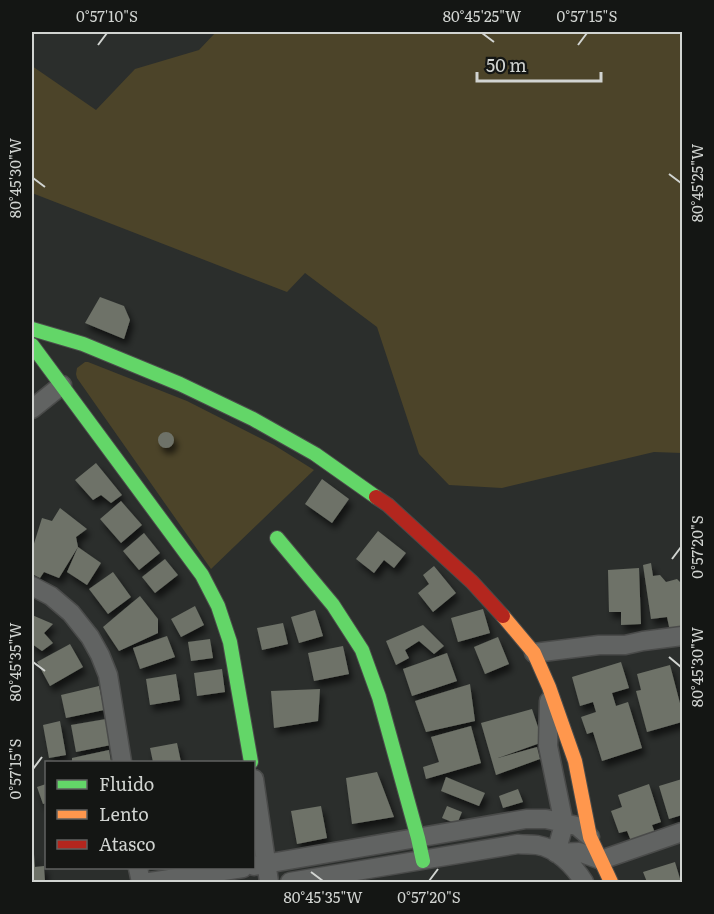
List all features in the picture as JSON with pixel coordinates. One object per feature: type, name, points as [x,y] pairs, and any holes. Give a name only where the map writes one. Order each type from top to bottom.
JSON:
[{"type":"street","points":[[32,329],[84,344],[180,384],[253,419],[315,454],[388,505],[472,582],[534,653],[576,761],[591,837],[611,882]]},
{"type":"street","points":[[32,345],[202,575],[218,606],[230,642],[251,761]]},
{"type":"street","points":[[32,409],[62,385]]},
{"type":"street","points":[[278,538],[333,605],[362,650],[379,697],[423,861]]},
{"type":"street","points":[[32,586],[51,596],[71,613],[90,637],[100,655],[108,675],[122,761]]},
{"type":"street","points":[[534,653],[599,645],[625,645],[682,636]]},
{"type":"street","points":[[549,687],[548,746],[564,824],[556,853]]},
{"type":"street","points":[[255,793],[260,865],[269,882]]},
{"type":"street","points":[[260,865],[526,819],[546,819],[577,826],[591,837]]},
{"type":"street","points":[[556,853],[579,852],[601,860],[682,832]]},
{"type":"street","points":[[290,882],[518,844],[538,845],[556,853],[575,869],[584,882]]},
{"type":"street","points":[[150,882],[231,869]]},
{"type":"shaded area","points":[[216,32],[682,32],[682,453],[654,452],[502,488],[449,485],[419,454],[377,327],[305,273],[287,292],[32,193],[32,66],[96,110],[135,69],[199,50]]},
{"type":"shaded area","points":[[85,362],[187,401],[274,445],[314,470],[211,569],[77,378],[77,368]]},
{"type":"building","points":[[100,297],[124,306],[130,320],[124,339],[85,323]]},
{"type":"building","points":[[166,432],[172,434],[174,440],[172,446],[166,448],[160,446],[158,440],[160,434]]},
{"type":"building","points":[[96,463],[122,495],[111,503],[101,495],[93,500],[75,480]]},
{"type":"building","points":[[322,479],[349,499],[332,523],[305,504]]},
{"type":"building","points":[[121,501],[142,525],[121,543],[100,519]]},
{"type":"building","points":[[60,508],[87,529],[76,537],[78,547],[59,578],[44,572],[40,578],[32,574],[32,550],[42,518],[52,521]]},
{"type":"building","points":[[378,531],[406,553],[394,568],[384,560],[374,573],[356,559]]},
{"type":"building","points":[[144,533],[160,553],[139,570],[123,551]]},
{"type":"building","points":[[78,547],[101,563],[87,585],[67,572]]},
{"type":"building","points":[[165,559],[178,575],[155,593],[142,577]]},
{"type":"building","points":[[651,563],[653,576],[660,575],[666,582],[677,579],[682,584],[682,634],[671,636],[667,617],[651,619],[643,565]]},
{"type":"building","points":[[434,566],[456,593],[433,612],[418,593],[429,584],[423,575]]},
{"type":"building","points":[[639,568],[641,624],[621,625],[621,612],[609,612],[608,570]]},
{"type":"building","points":[[113,572],[131,597],[108,614],[89,589]]},
{"type":"building","points":[[140,596],[158,619],[158,633],[119,651],[103,627]]},
{"type":"building","points":[[195,606],[204,625],[181,637],[171,619]]},
{"type":"building","points":[[483,609],[490,633],[458,642],[451,618]]},
{"type":"building","points":[[315,610],[323,636],[299,643],[291,617]]},
{"type":"building","points":[[32,615],[53,624],[44,633],[53,643],[42,651],[32,644]]},
{"type":"building","points":[[283,623],[288,644],[262,650],[257,628]]},
{"type":"building","points":[[423,625],[444,646],[434,654],[419,641],[405,650],[409,658],[396,665],[386,641]]},
{"type":"building","points":[[167,636],[175,657],[140,669],[133,648]]},
{"type":"building","points":[[498,637],[509,664],[485,674],[474,647]]},
{"type":"building","points":[[210,639],[213,658],[191,661],[188,642]]},
{"type":"building","points":[[70,644],[83,667],[50,686],[37,662]]},
{"type":"building","points":[[343,646],[349,674],[314,681],[308,653]]},
{"type":"building","points":[[447,653],[457,681],[412,696],[403,669]]},
{"type":"building","points":[[621,662],[629,688],[612,693],[616,706],[628,702],[642,748],[602,761],[593,732],[587,734],[581,717],[596,712],[593,702],[580,706],[572,677]]},
{"type":"building","points":[[670,665],[682,711],[682,722],[647,732],[636,691],[641,690],[637,674]]},
{"type":"building","points":[[222,669],[225,692],[197,696],[194,673]]},
{"type":"building","points":[[176,674],[180,700],[150,705],[146,679]]},
{"type":"building","points":[[470,684],[475,721],[426,732],[415,701]]},
{"type":"building","points":[[99,686],[104,710],[66,718],[61,695]]},
{"type":"building","points":[[320,689],[318,721],[274,728],[271,691]]},
{"type":"building","points":[[532,709],[543,742],[498,758],[537,747],[540,759],[496,775],[481,723]]},
{"type":"building","points":[[106,719],[111,745],[76,752],[71,725]]},
{"type":"building","points":[[60,721],[66,755],[49,758],[43,725]]},
{"type":"building","points":[[471,726],[481,763],[426,779],[423,767],[439,762],[431,737]]},
{"type":"building","points":[[177,743],[181,761],[153,761],[150,748]]},
{"type":"building","points":[[109,750],[111,761],[72,761],[72,758]]},
{"type":"building","points":[[377,772],[394,817],[352,824],[346,778]]},
{"type":"building","points":[[446,777],[485,793],[479,806],[441,791]]},
{"type":"building","points":[[682,779],[682,815],[669,819],[659,786]]},
{"type":"building","points":[[45,784],[45,803],[43,804],[37,787]]},
{"type":"building","points":[[649,784],[661,822],[652,825],[655,833],[631,841],[627,831],[619,833],[611,811],[622,807],[618,795]]},
{"type":"building","points":[[518,789],[523,802],[503,808],[499,796]]},
{"type":"building","points":[[321,806],[327,838],[297,844],[291,811]]},
{"type":"building","points":[[447,806],[462,812],[457,824],[442,818]]},
{"type":"building","points":[[32,854],[34,854],[35,867],[44,866],[45,882],[32,882]]},
{"type":"building","points":[[675,862],[681,882],[647,882],[643,872]]},
{"type":"traffic: fast","points":[[32,329],[83,344],[180,384],[253,419],[315,454],[376,497]]},
{"type":"traffic: fast","points":[[32,345],[202,575],[218,606],[230,642],[251,761]]},
{"type":"traffic: fast","points":[[277,538],[333,605],[362,650],[379,697],[423,861]]},
{"type":"traffic: slow","points":[[503,616],[534,653],[549,687],[575,761],[590,837],[611,882]]},
{"type":"traffic: jam","points":[[376,497],[388,505],[472,582],[503,616]]}]
